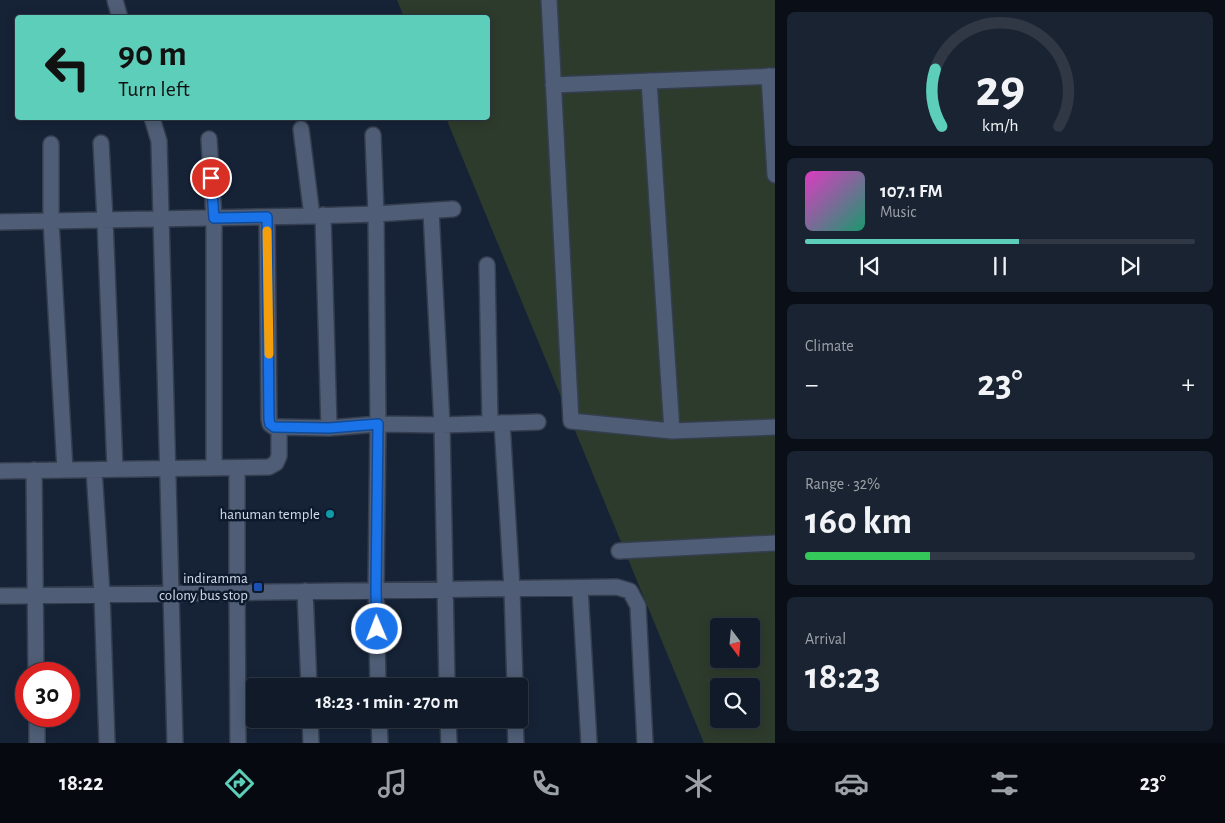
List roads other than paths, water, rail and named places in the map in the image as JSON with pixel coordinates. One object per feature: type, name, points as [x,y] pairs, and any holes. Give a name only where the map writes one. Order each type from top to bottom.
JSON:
[{"type":"street","points":[[115,0],[119,15]]},
{"type":"street","points":[[549,0],[571,422],[672,431],[775,427]]},
{"type":"street","points":[[553,85],[772,76],[775,175]]},
{"type":"street","points":[[649,81],[672,431]]},
{"type":"street","points":[[153,120],[159,140],[175,743]]},
{"type":"street","points":[[301,129],[317,216],[329,428]]},
{"type":"street","points":[[373,135],[376,214],[378,424],[376,590],[378,678]]},
{"type":"street","points":[[209,139],[214,218],[214,468]]},
{"type":"street","points":[[101,143],[115,469]]},
{"type":"street","points":[[51,144],[51,221],[64,470]]},
{"type":"street","points":[[0,222],[317,216],[453,209]]},
{"type":"street","points":[[431,211],[442,425],[447,678]]},
{"type":"street","points":[[267,217],[270,424],[279,428],[329,428],[378,424],[442,425],[538,422]]},
{"type":"street","points":[[486,265],[496,423],[512,588],[514,678]]},
{"type":"street","points":[[0,460],[0,471],[269,467],[276,464],[279,456],[279,428]]},
{"type":"street","points":[[237,468],[238,743]]},
{"type":"street","points":[[34,470],[36,662]]},
{"type":"street","points":[[94,470],[102,594],[107,743]]},
{"type":"street","points":[[619,551],[775,543]]},
{"type":"street","points":[[0,596],[617,587],[630,591],[638,606],[645,743]]},
{"type":"street","points":[[580,588],[589,743]]},
{"type":"street","points":[[305,591],[309,678]]},
{"type":"street","points":[[37,727],[37,743]]},
{"type":"street","points":[[310,728],[311,743]]},
{"type":"street","points":[[379,728],[380,743]]},
{"type":"street","points":[[448,728],[449,743]]},
{"type":"street","points":[[515,728],[516,743]]},
{"type":"place","name":"hanuman temple","points":[[330,514]]},
{"type":"place","name":"indiramma colony bus stop","points":[[258,587]]}]
